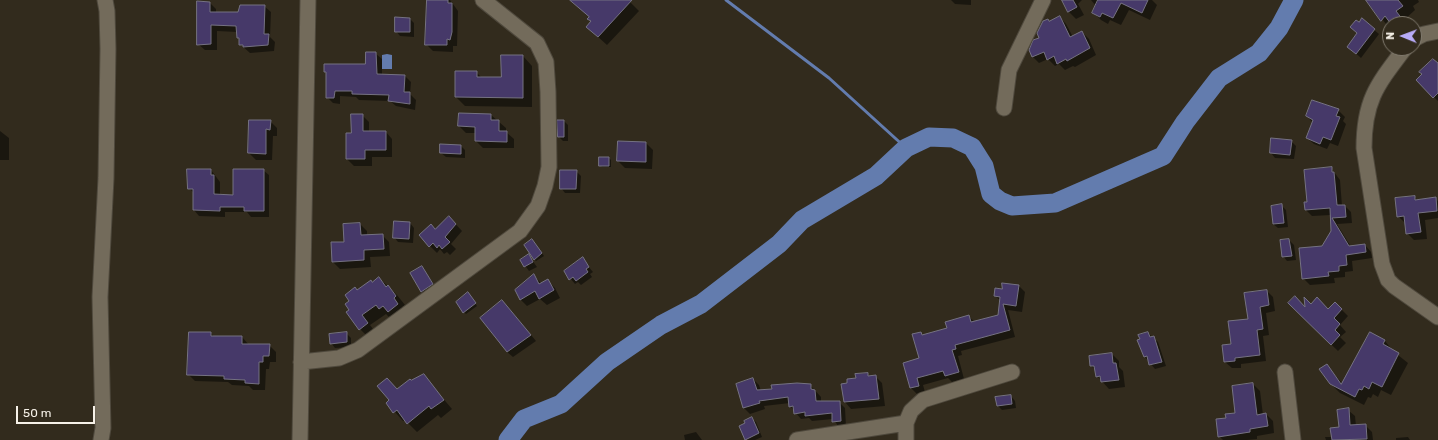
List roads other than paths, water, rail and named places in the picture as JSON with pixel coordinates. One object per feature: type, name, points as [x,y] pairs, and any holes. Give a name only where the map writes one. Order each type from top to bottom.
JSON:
[{"type":"street","points":[[101,440],[103,428],[100,297],[106,178],[108,50],[107,11],[104,0]]},
{"type":"street","points":[[300,440],[308,0]]},
{"type":"street","points":[[301,362],[339,358],[358,350],[520,231],[538,206],[545,186],[548,167],[548,92],[546,62],[537,43],[483,0]]},
{"type":"street","points":[[1004,108],[1009,70],[1043,0]]},
{"type":"street","points":[[1422,35],[1438,31]]},
{"type":"street","points":[[1398,56],[1374,90],[1364,131],[1364,148],[1382,264],[1385,272],[1394,286],[1438,317]]},
{"type":"street","points":[[906,440],[906,423],[911,411],[923,400],[1012,372]]},
{"type":"street","points":[[1285,372],[1294,440]]},
{"type":"street","points":[[797,440],[906,423]]},
{"type":"water","points":[[382,55],[392,55],[392,69],[382,69]]},
{"type":"waterway","points":[[726,0],[829,78],[906,148]]},
{"type":"waterway","points":[[508,440],[524,419],[561,404],[607,362],[661,325],[701,304],[779,244],[802,220],[876,176],[906,148],[929,137],[953,138],[972,147],[984,166],[991,194],[1000,201],[1012,206],[1055,203],[1163,156],[1185,122],[1219,78],[1259,53],[1279,28],[1294,0]]}]
